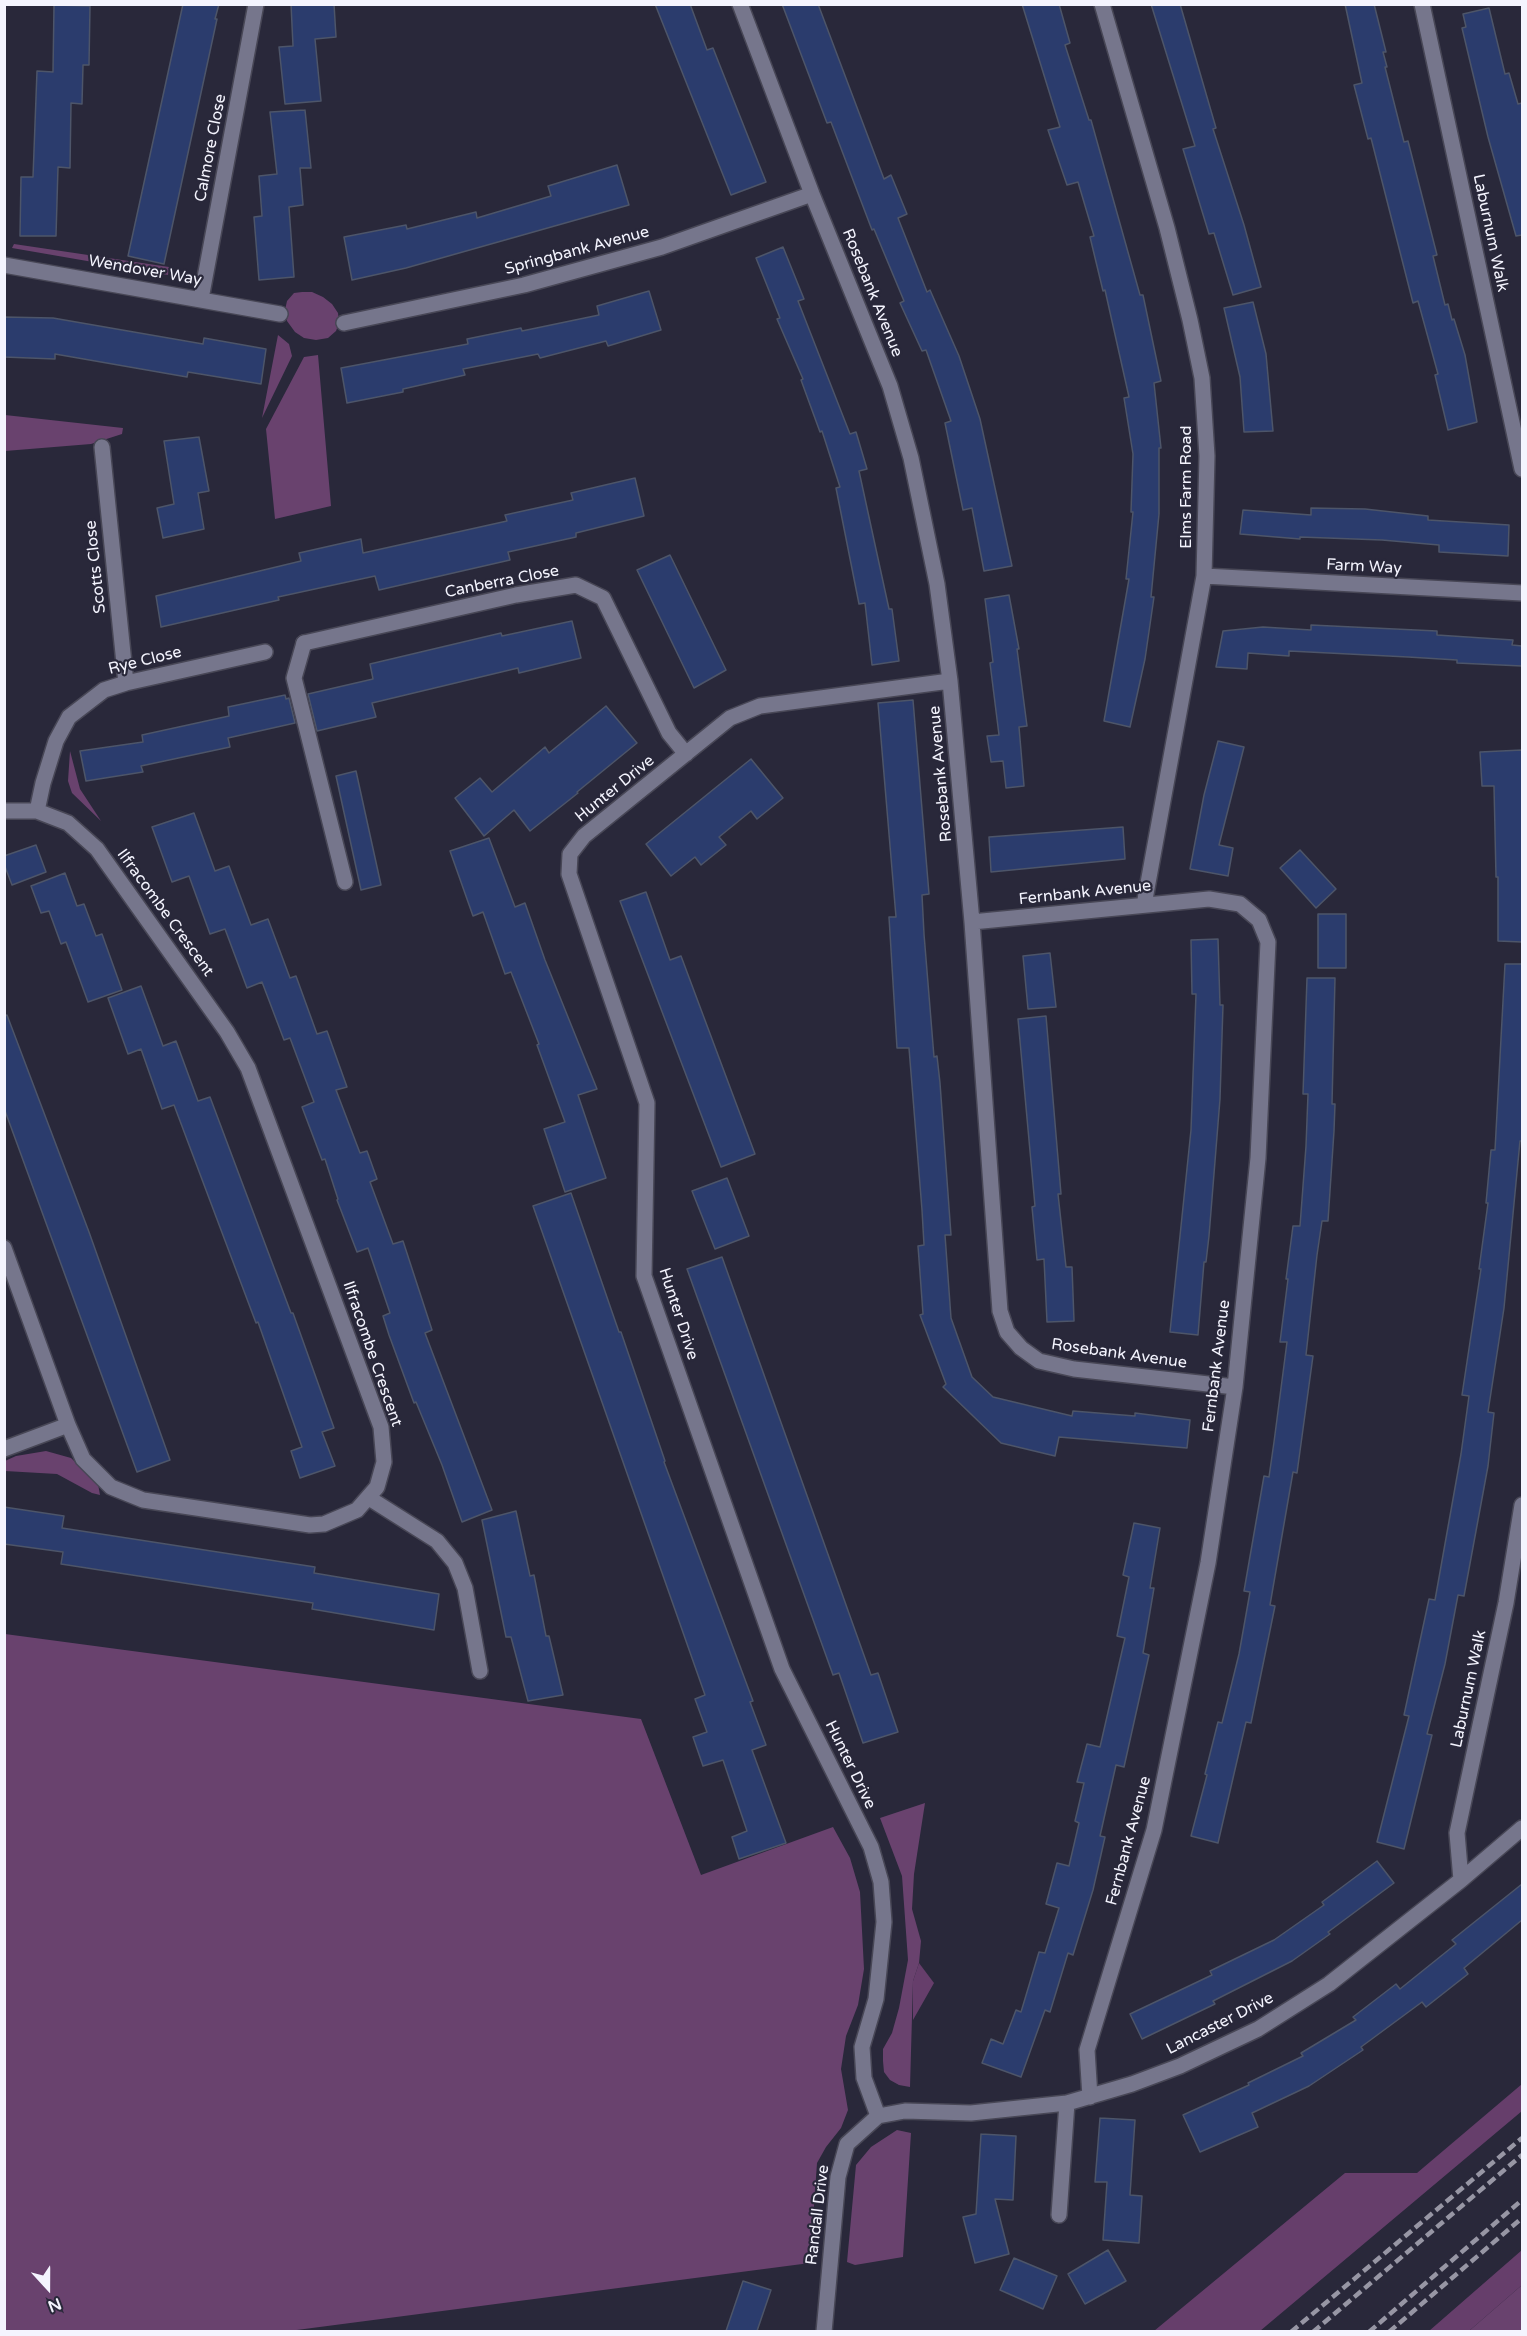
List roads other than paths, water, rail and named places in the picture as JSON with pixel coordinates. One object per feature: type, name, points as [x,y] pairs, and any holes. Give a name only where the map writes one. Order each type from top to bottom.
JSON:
[{"type":"street","name":"Calmore Close","points":[[201,299],[256,4]]},
{"type":"street","name":"Rosebank Avenue","points":[[740,4],[812,194],[890,386],[911,458],[937,584],[950,681],[972,922],[1000,1311],[1008,1332],[1022,1348],[1039,1361],[1054,1366],[1235,1387]]},
{"type":"street","name":"Elms Farm Road","points":[[1102,4],[1167,228],[1202,378],[1208,456],[1204,576],[1144,905]]},
{"type":"street","name":"Laburnum Walk","points":[[1422,4],[1522,469]]},
{"type":"street","name":"Springbank Avenue","points":[[344,323],[524,285],[662,247],[812,194]]},
{"type":"street","name":"Wendover Way","points":[[4,265],[280,314]]},
{"type":"street","name":"Scotts Close","points":[[102,447],[126,683]]},
{"type":"street","name":"Farm Way","points":[[1204,576],[1522,593]]},
{"type":"street","name":"Canberra Close","points":[[345,882],[294,678],[304,644],[516,595],[576,585],[603,598],[669,733],[686,754]]},
{"type":"street","name":"Rye Close","points":[[37,811],[56,741],[69,717],[104,690],[265,652]]},
{"type":"street","name":"Hunter Drive","points":[[878,2116],[864,2078],[862,2048],[876,1999],[884,1922],[881,1882],[871,1847],[782,1669],[644,1276],[647,1103],[569,874],[570,854],[584,837],[730,718],[760,706],[950,681]]},
{"type":"street","name":"Ilfracombe Crescent","points":[[4,811],[37,811],[68,823],[97,849],[227,1032],[248,1068],[381,1427],[384,1462],[377,1487],[357,1510],[324,1524],[310,1525],[143,1500],[111,1487],[83,1459],[68,1425],[4,1248]]},
{"type":"street","name":"Fernbank Avenue","points":[[972,922],[1209,899],[1240,904],[1258,920],[1268,942],[1258,1158],[1235,1387],[1208,1563],[1154,1830],[1087,2050],[1090,2097]]},
{"type":"street","points":[[4,1449],[68,1425]]},
{"type":"street","points":[[369,1498],[436,1541],[455,1563],[465,1588],[480,1671]]},
{"type":"street","name":"Laburnum Walk","points":[[1461,1880],[1457,1833],[1506,1603],[1522,1505]]},
{"type":"street","name":"Lancaster Drive","points":[[878,2116],[905,2111],[971,2113],[1067,2103],[1132,2084],[1180,2066],[1258,2028],[1329,1984],[1461,1880],[1522,1828]]},
{"type":"street","points":[[1059,2215],[1067,2103]]},
{"type":"street","name":"Randall Drive","points":[[824,2331],[838,2176],[847,2144],[878,2116]]},
{"type":"railway","points":[[1291,2332],[1522,2138]]},
{"type":"railway","points":[[1313,2332],[1522,2155]]},
{"type":"railway","points":[[1369,2332],[1522,2200]]},
{"type":"railway","points":[[1389,2332],[1522,2218]]}]
